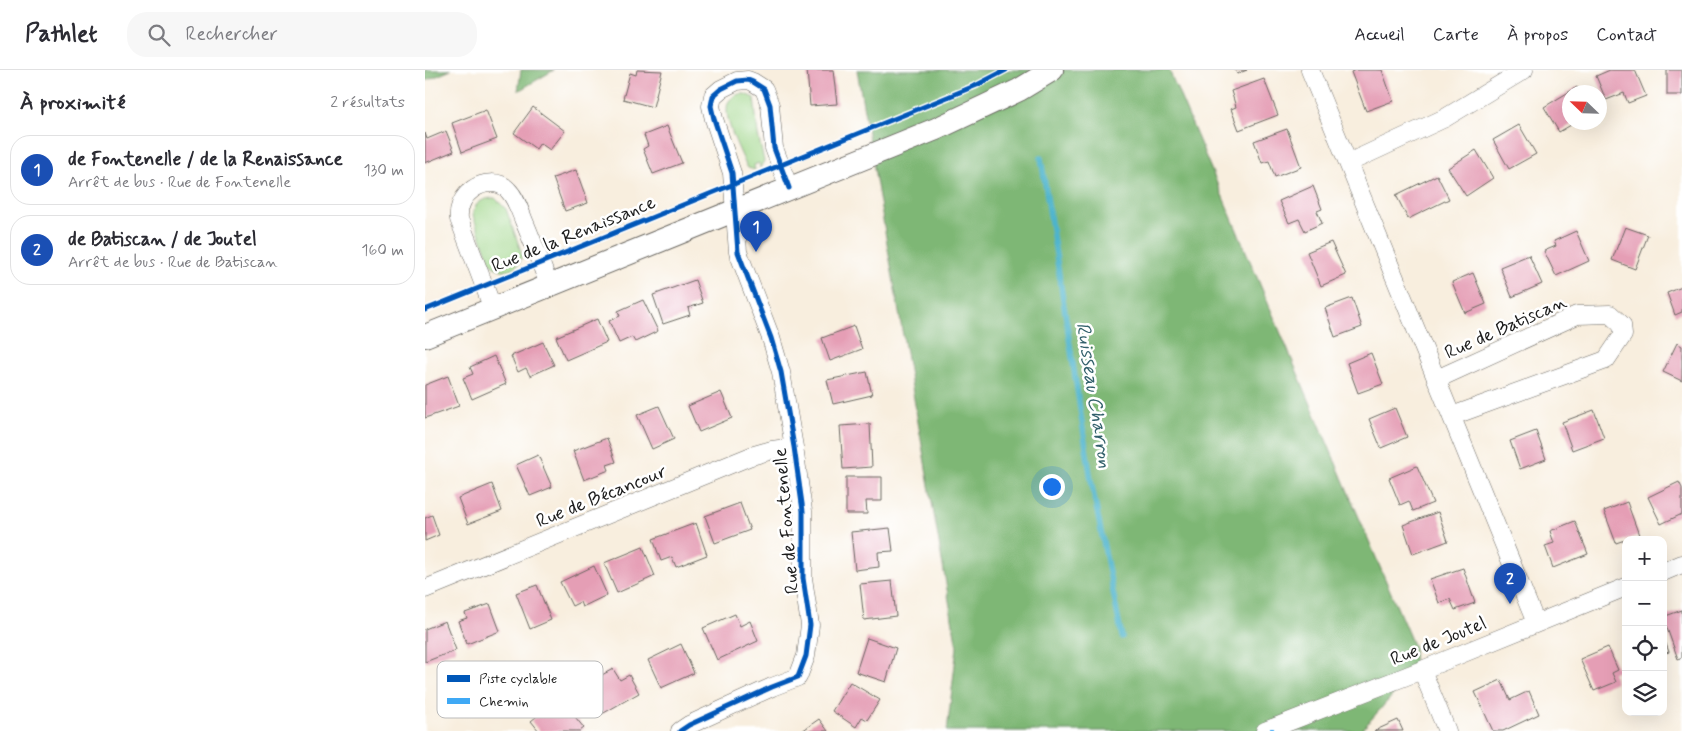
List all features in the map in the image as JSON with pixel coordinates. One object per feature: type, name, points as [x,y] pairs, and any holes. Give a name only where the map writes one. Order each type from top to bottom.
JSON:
[{"type":"street","name":"Rue de la Renaissance","points":[[425,336],[891,148],[986,107],[1052,70]]},
{"type":"street","name":"Rue de Batiscan","points":[[1310,70],[1536,624]]},
{"type":"street","points":[[1348,163],[1445,118],[1524,70]]},
{"type":"street","points":[[735,210],[732,173],[713,119],[711,106],[711,101],[717,92],[729,84],[748,80],[764,89],[770,106],[774,148],[789,188]]},
{"type":"street","name":"Rue de la Renaissance","points":[[493,309],[459,219],[459,212],[464,198],[482,184],[497,184],[509,190],[519,209],[549,286]]},
{"type":"street","name":"Rue de Fontenelle","points":[[680,731],[772,687],[798,677],[806,656],[810,625],[803,578],[803,511],[781,372],[771,338],[738,252],[735,210]]},
{"type":"street","name":"Rue de Batiscan","points":[[1437,379],[1577,315],[1610,314],[1622,325],[1623,335],[1606,360],[1452,416]]},
{"type":"street","name":"Rue de Bécancour","points":[[425,589],[751,456],[794,447]]},
{"type":"street","points":[[1667,570],[1682,564]]},
{"type":"street","name":"Rue de Joutel","points":[[1265,731],[1622,589]]},
{"type":"street","points":[[1422,670],[1447,731]]},
{"type":"green space","points":[[425,70],[451,70],[425,81]]},
{"type":"green space","points":[[521,70],[554,70],[518,91]]},
{"type":"green space","points":[[857,70],[1169,70],[1414,647],[1415,670],[1361,731],[947,731],[957,647]]},
{"type":"green space","points":[[739,94],[745,94],[754,98],[758,135],[764,161],[760,168],[759,163],[754,165],[755,170],[748,168],[745,163],[735,141],[727,114],[729,101]]},
{"type":"green space","points":[[495,198],[506,209],[522,254],[517,265],[505,271],[494,267],[490,262],[473,216],[473,211],[479,202]]},
{"type":"building","points":[[637,70],[662,71],[653,107],[623,99],[630,73],[636,75]]},
{"type":"building","points":[[807,70],[833,70],[837,104],[810,106]]},
{"type":"building","points":[[1235,70],[1247,70],[1237,74]]},
{"type":"building","points":[[1355,70],[1382,70],[1393,101],[1366,111],[1351,72]]},
{"type":"building","points":[[1610,70],[1635,70],[1646,96],[1628,103],[1624,93],[1607,100],[1607,85],[1600,85],[1596,76]]},
{"type":"building","points":[[1667,70],[1682,70],[1682,95],[1667,95]]},
{"type":"building","points":[[1264,79],[1278,115],[1239,130],[1231,109],[1236,107],[1231,91]]},
{"type":"building","points":[[1562,96],[1562,130],[1559,132],[1544,107]]},
{"type":"building","points":[[533,107],[565,131],[550,150],[540,143],[536,149],[514,133]]},
{"type":"building","points":[[486,110],[497,139],[462,152],[452,123]]},
{"type":"building","points":[[1519,125],[1536,154],[1509,169],[1493,140]]},
{"type":"building","points":[[667,126],[682,163],[653,174],[643,149],[648,146],[644,135]]},
{"type":"building","points":[[1287,129],[1301,167],[1275,177],[1269,161],[1262,163],[1254,141]]},
{"type":"building","points":[[446,131],[454,151],[425,163],[425,133],[427,139]]},
{"type":"building","points":[[1476,150],[1493,178],[1466,196],[1448,168]]},
{"type":"building","points":[[576,170],[588,203],[565,211],[553,178]]},
{"type":"building","points":[[1437,175],[1449,199],[1408,219],[1396,195]]},
{"type":"building","points":[[1313,186],[1322,209],[1317,211],[1322,223],[1305,231],[1299,219],[1289,223],[1279,201]]},
{"type":"building","points":[[1625,227],[1648,235],[1635,269],[1612,260]]},
{"type":"building","points":[[1576,231],[1589,261],[1556,276],[1544,251],[1556,246],[1554,241]]},
{"type":"building","points":[[1331,242],[1346,275],[1321,286],[1307,252]]},
{"type":"building","points":[[1529,255],[1542,284],[1512,297],[1500,267]]},
{"type":"building","points":[[1473,273],[1486,304],[1465,313],[1452,282]]},
{"type":"building","points":[[695,280],[703,303],[688,308],[690,315],[663,324],[653,295]]},
{"type":"building","points":[[1682,287],[1682,312],[1675,315],[1667,293]]},
{"type":"building","points":[[1352,298],[1362,327],[1335,337],[1325,308]]},
{"type":"building","points":[[643,300],[658,331],[635,342],[632,337],[619,343],[609,321],[620,316],[618,311]]},
{"type":"building","points":[[597,319],[607,342],[566,360],[556,337]]},
{"type":"building","points":[[854,326],[862,349],[830,361],[822,338]]},
{"type":"building","points":[[543,342],[554,365],[530,376],[526,368],[518,372],[511,356]]},
{"type":"building","points":[[1677,343],[1682,346],[1682,381],[1663,372]]},
{"type":"building","points":[[1371,353],[1383,384],[1358,393],[1347,363]]},
{"type":"building","points":[[494,356],[506,384],[472,399],[463,378],[473,374],[470,367]]},
{"type":"building","points":[[867,372],[872,395],[833,404],[827,380]]},
{"type":"building","points":[[448,376],[459,406],[425,418],[425,385]]},
{"type":"building","points":[[721,392],[732,418],[699,432],[688,406]]},
{"type":"building","points":[[659,406],[674,439],[652,449],[637,415]]},
{"type":"building","points":[[1395,408],[1407,437],[1381,448],[1369,419]]},
{"type":"building","points":[[1594,410],[1604,438],[1572,450],[1562,422]]},
{"type":"building","points":[[870,424],[872,467],[843,469],[840,426]]},
{"type":"building","points":[[1536,431],[1546,459],[1520,469],[1510,441]]},
{"type":"building","points":[[607,438],[616,462],[607,465],[609,470],[584,480],[573,451]]},
{"type":"building","points":[[538,455],[552,487],[530,496],[516,465]]},
{"type":"building","points":[[1417,466],[1433,503],[1413,511],[1409,501],[1400,505],[1389,478]]},
{"type":"building","points":[[846,477],[882,477],[882,501],[866,501],[867,514],[846,514]]},
{"type":"building","points":[[1679,482],[1682,488],[1682,514],[1661,524],[1648,497]]},
{"type":"building","points":[[492,484],[502,511],[468,524],[458,498]]},
{"type":"building","points":[[1627,502],[1639,535],[1622,536],[1622,541],[1616,543],[1604,511]]},
{"type":"building","points":[[740,503],[750,530],[715,543],[705,516]]},
{"type":"building","points":[[1438,512],[1448,541],[1413,554],[1403,525]]},
{"type":"building","points":[[432,515],[439,535],[425,541],[425,518]]},
{"type":"building","points":[[1575,521],[1588,554],[1553,568],[1545,546],[1554,543],[1550,531]]},
{"type":"building","points":[[696,523],[707,555],[676,567],[672,557],[661,561],[653,539]]},
{"type":"building","points":[[890,528],[893,551],[878,552],[879,567],[855,570],[851,532]]},
{"type":"building","points":[[643,547],[655,576],[617,593],[604,563]]},
{"type":"building","points":[[594,566],[607,595],[582,607],[580,602],[572,606],[560,582]]},
{"type":"building","points":[[1463,568],[1475,603],[1455,610],[1450,599],[1439,603],[1430,579]]},
{"type":"building","points":[[892,581],[896,616],[864,620],[860,584]]},
{"type":"building","points":[[537,585],[551,620],[530,629],[516,593]]},
{"type":"building","points":[[490,604],[500,631],[467,644],[458,621],[467,618],[465,613]]},
{"type":"building","points":[[1682,610],[1682,657],[1678,659],[1667,628],[1667,616]]},
{"type":"building","points":[[735,614],[740,626],[750,621],[758,641],[717,660],[703,628]]},
{"type":"building","points":[[445,621],[456,650],[425,662],[425,629]]},
{"type":"building","points":[[867,638],[896,648],[886,682],[856,672]]},
{"type":"building","points":[[681,644],[694,673],[661,688],[648,660]]},
{"type":"building","points":[[1608,647],[1618,670],[1612,673],[1616,682],[1594,691],[1580,659]]},
{"type":"building","points":[[613,669],[620,680],[629,675],[639,693],[603,713],[603,674]]},
{"type":"building","points":[[1501,680],[1510,700],[1529,691],[1539,714],[1503,731],[1493,731],[1475,692]]},
{"type":"building","points":[[850,682],[880,700],[867,720],[862,717],[856,727],[832,711]]},
{"type":"building","points":[[535,718],[576,718],[584,728],[580,731],[539,731],[531,721]]},
{"type":"building","points":[[819,719],[828,731],[802,731]]},
{"type":"building","points":[[1398,720],[1403,731],[1374,731]]},
{"type":"waterway","name":"Ruisseau Charron","points":[[1041,158],[1092,486],[1122,637]]},
{"type":"cycle path","points":[[425,310],[977,85],[1006,70]]},
{"type":"cycle path","points":[[680,731],[689,725],[772,687],[798,677],[806,656],[810,625],[803,578],[803,511],[794,447],[781,372],[771,338],[738,252],[732,173],[711,106],[713,96],[721,89],[737,81],[748,80],[764,89],[770,105],[774,148],[789,188]]},
{"type":"place","name":"de Fontenelle / de la Renaissance","points":[[756,252]]},
{"type":"place","name":"de Batiscan / de Joutel","points":[[1510,604]]}]
